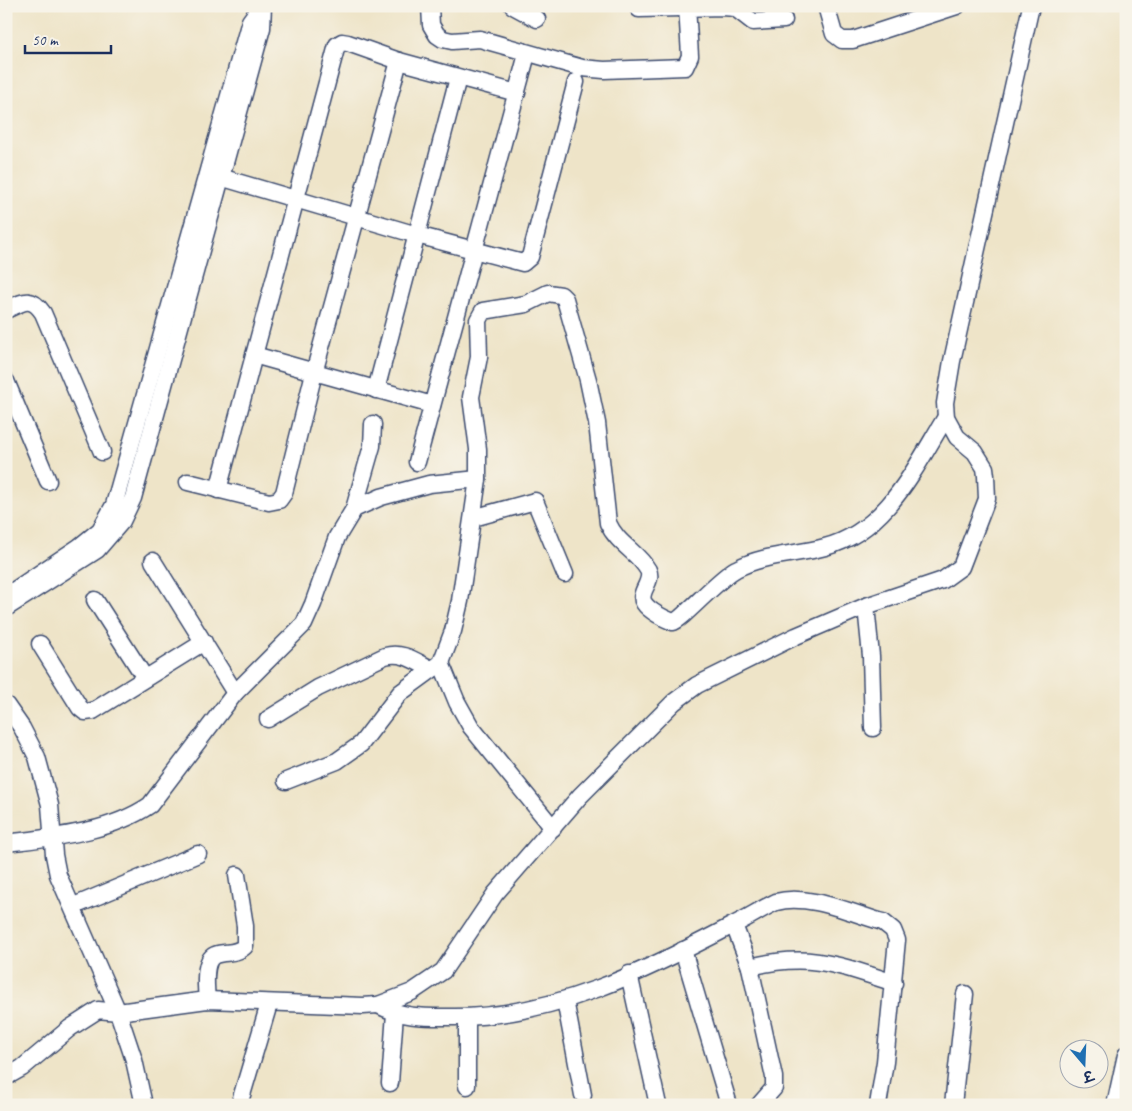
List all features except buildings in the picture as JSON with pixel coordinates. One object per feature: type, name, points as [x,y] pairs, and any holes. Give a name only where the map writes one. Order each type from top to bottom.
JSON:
[{"type":"street","points":[[6,596],[79,547],[100,530],[114,505],[214,175],[262,28],[262,6]]},
{"type":"street","points":[[430,6],[431,25],[437,35],[452,41],[480,39],[527,54],[582,68],[681,69],[688,65],[690,60],[687,7]]},
{"type":"street","points":[[513,6],[537,19]]},
{"type":"street","points":[[639,9],[723,6],[735,8],[753,22],[784,20]]},
{"type":"street","points":[[826,6],[834,34],[842,40],[853,40],[957,6]]},
{"type":"street","points":[[6,1078],[22,1068],[70,1028],[98,1010],[118,1012],[207,1000],[269,1004],[378,1005],[412,992],[443,971],[495,894],[580,796],[674,702],[697,685],[796,636],[866,606],[943,580],[962,567],[987,499],[986,476],[985,468],[975,452],[957,437],[946,417],[945,402],[952,361],[1031,6]]},
{"type":"street","points":[[218,490],[337,45],[342,42],[348,43],[399,61],[517,93]]},
{"type":"street","points":[[417,462],[527,54]]},
{"type":"street","points":[[188,482],[270,502],[279,500],[284,493],[314,373],[358,218],[399,61]]},
{"type":"street","points":[[376,390],[458,78]]},
{"type":"street","points":[[214,175],[417,235],[523,263],[530,257],[576,82]]},
{"type":"street","points":[[6,608],[97,550],[122,521],[133,498],[214,175]]},
{"type":"street","points":[[286,781],[337,760],[361,744],[400,694],[436,666],[453,632],[478,479],[478,449],[471,397],[478,357],[479,316],[483,312],[526,304],[548,294],[561,295],[565,298],[588,380],[597,423],[608,523],[611,532],[649,572],[650,577],[642,594],[643,602],[671,622],[678,621],[711,587],[736,569],[774,556],[826,547],[860,531],[896,498],[946,417]]},
{"type":"street","points":[[6,310],[31,301],[40,309],[102,452]]},
{"type":"street","points":[[254,355],[432,406]]},
{"type":"street","points":[[6,381],[48,481]]},
{"type":"street","points":[[6,843],[53,837],[110,824],[133,816],[150,805],[236,693],[304,624],[337,537],[354,509],[372,446],[373,424]]},
{"type":"street","points":[[354,509],[381,497],[429,484],[478,479]]},
{"type":"street","points":[[473,518],[535,501],[565,574]]},
{"type":"street","points":[[153,561],[236,693]]},
{"type":"street","points":[[94,600],[145,678]]},
{"type":"street","points":[[866,606],[871,656],[873,728]]},
{"type":"street","points":[[40,644],[80,708],[85,712],[94,711],[204,642]]},
{"type":"street","points":[[268,719],[318,688],[384,656],[393,654],[403,655],[436,666],[471,727],[553,828]]},
{"type":"street","points":[[6,704],[22,728],[36,757],[50,805],[54,855],[58,874],[74,906],[118,1012],[134,1060],[144,1105]]},
{"type":"street","points":[[74,906],[198,854]]},
{"type":"street","points":[[207,1000],[205,977],[211,958],[215,955],[240,951],[244,946],[245,926],[237,875]]},
{"type":"street","points":[[378,1005],[395,1014],[415,1017],[467,1018],[543,1007],[629,974],[683,950],[734,925],[763,908],[788,899],[806,900],[883,922],[893,930],[897,940],[894,982],[878,1105]]},
{"type":"street","points":[[734,925],[750,966],[774,1077],[774,1088],[759,1105]]},
{"type":"street","points":[[683,950],[729,1105]]},
{"type":"street","points":[[750,966],[779,959],[814,960],[838,965],[894,982]]},
{"type":"street","points":[[629,974],[658,1105]]},
{"type":"street","points":[[953,1105],[965,994]]},
{"type":"street","points":[[565,1000],[584,1095]]},
{"type":"street","points":[[239,1105],[269,1004]]},
{"type":"street","points":[[390,1083],[395,1014]]},
{"type":"street","points":[[467,1018],[467,1086]]},
{"type":"street","points":[[1115,1105],[1126,1055]]}]
